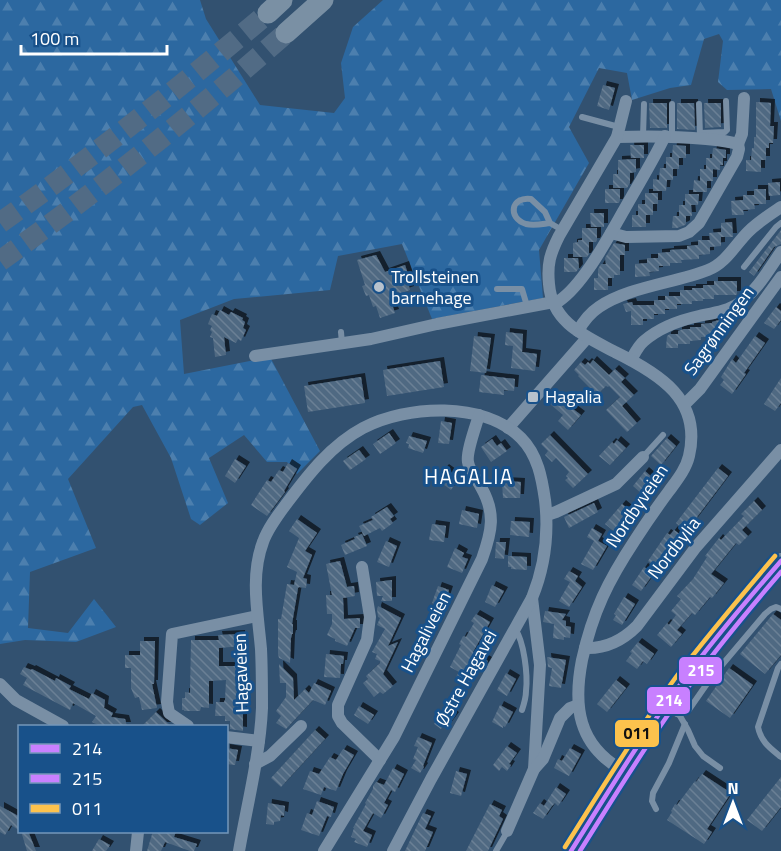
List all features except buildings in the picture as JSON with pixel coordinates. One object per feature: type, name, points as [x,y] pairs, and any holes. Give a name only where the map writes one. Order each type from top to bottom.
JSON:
[{"type":"highway","points":[[286,33],[323,0]]},
{"type":"main road","points":[[571,851],[622,770],[672,710],[681,683],[781,561]]},
{"type":"street","points":[[611,233],[626,237],[679,236],[689,232],[699,223],[737,157],[742,134],[744,98]]},
{"type":"street","name":"Nordbyveien","points":[[622,770],[600,754],[582,724],[578,705],[578,687],[585,648],[590,626],[606,587],[689,460],[693,437],[692,426],[684,405],[665,383],[632,360],[582,335],[562,316],[549,291],[548,265],[552,250],[562,231],[618,132],[626,101]]},
{"type":"street","points":[[618,132],[643,136],[700,136],[738,144]]},
{"type":"street","points":[[255,356],[341,338],[371,339],[559,301],[582,277],[611,233],[668,136]]},
{"type":"street","points":[[508,428],[582,335],[584,321],[598,307],[621,296],[709,270],[723,262],[761,220],[781,207]]},
{"type":"street","points":[[632,360],[636,349],[644,340],[665,328],[686,319],[711,314],[738,304],[752,291],[781,252]]},
{"type":"street","name":"Sagrønningen","points":[[684,405],[700,389],[781,277]]},
{"type":"street","name":"Hagaveien","points":[[239,851],[259,741],[262,710],[256,575],[263,540],[272,524],[308,474],[340,443],[363,428],[390,417],[439,411],[478,416],[499,422],[508,428]]},
{"type":"street","name":"Hagaliveien","points":[[324,851],[393,737],[482,559],[488,542],[492,517],[487,497],[468,461],[478,416]]},
{"type":"street","name":"Østre Hagavei","points":[[393,851],[532,598],[544,563],[547,515],[540,471],[522,439],[508,428]]},
{"type":"street","name":"Nordbylia","points":[[585,648],[605,647],[627,636],[637,626],[696,546],[781,450]]},
{"type":"street","points":[[547,515],[616,484],[643,457]]},
{"type":"street","points":[[362,567],[370,617],[368,640],[338,705],[338,716],[342,723],[380,760]]},
{"type":"street","points":[[532,598],[540,665],[534,769]]},
{"type":"street","points":[[187,725],[170,713],[167,702],[172,634],[257,616]]},
{"type":"street","points":[[0,684],[16,700],[61,725]]},
{"type":"street","points":[[507,831],[534,769],[543,759],[560,718],[570,708],[578,705]]},
{"type":"street","points":[[255,764],[270,756],[301,726]]},
{"type":"street","points":[[228,737],[259,741]]},
{"type":"street","points":[[136,851],[138,833]]},
{"type":"lane","points":[[699,104],[700,136],[727,130],[726,101]]},
{"type":"lane","points":[[643,136],[644,104]]},
{"type":"lane","points":[[668,136],[672,104]]},
{"type":"lane","points":[[582,117],[618,132]]},
{"type":"lane","points":[[550,223],[528,225],[520,222],[516,218],[514,208],[521,200],[531,199],[545,212],[550,223],[562,231]]},
{"type":"lane","points":[[744,267],[776,227],[781,224]]},
{"type":"lane","points":[[497,289],[522,289],[527,307]]},
{"type":"lane","points":[[643,457],[663,435]]},
{"type":"lane","points":[[672,710],[684,713],[688,711],[711,678],[765,614],[776,607],[781,609]]},
{"type":"lane","points":[[515,628],[520,638],[527,678],[522,710]]},
{"type":"lane","points":[[781,664],[758,727],[765,743],[781,757]]},
{"type":"lane","points":[[672,710],[685,724],[695,746],[703,756],[720,768]]},
{"type":"lane","points":[[656,809],[652,801],[653,793],[669,763],[685,724]]},
{"type":"lane","points":[[496,851],[507,831]]},
{"type":"green space","points":[[0,0],[200,0],[206,19],[260,105],[334,113],[345,98],[341,63],[353,27],[383,0],[781,0],[781,121],[771,89],[727,90],[718,82],[723,41],[719,34],[704,39],[691,85],[670,88],[632,100],[627,73],[599,68],[569,127],[589,163],[539,250],[543,298],[432,319],[402,244],[338,256],[330,290],[234,299],[180,320],[184,374],[270,357],[320,451],[297,474],[287,462],[267,462],[244,435],[209,458],[228,503],[200,525],[191,519],[171,458],[142,405],[133,407],[68,479],[96,548],[30,572],[28,628],[68,633],[94,599],[116,627],[76,642],[25,640],[0,644]]},
{"type":"tunnel","points":[[0,223],[136,121],[268,13]]},
{"type":"tunnel","points":[[0,261],[146,151],[286,33]]},
{"type":"transit line","name":"011","points":[[565,847],[676,677],[775,556]]},
{"type":"transit line","name":"214","points":[[571,851],[667,702],[730,620],[781,561]]},
{"type":"transit line","name":"215","points":[[580,851],[675,705],[726,637],[781,572]]},
{"type":"place","name":"Trollsteinen barnehage","points":[[379,287]]},
{"type":"place","name":"Hagalia","points":[[533,397]]},
{"type":"district","name":"HAGALIA","points":[[469,477]]}]
